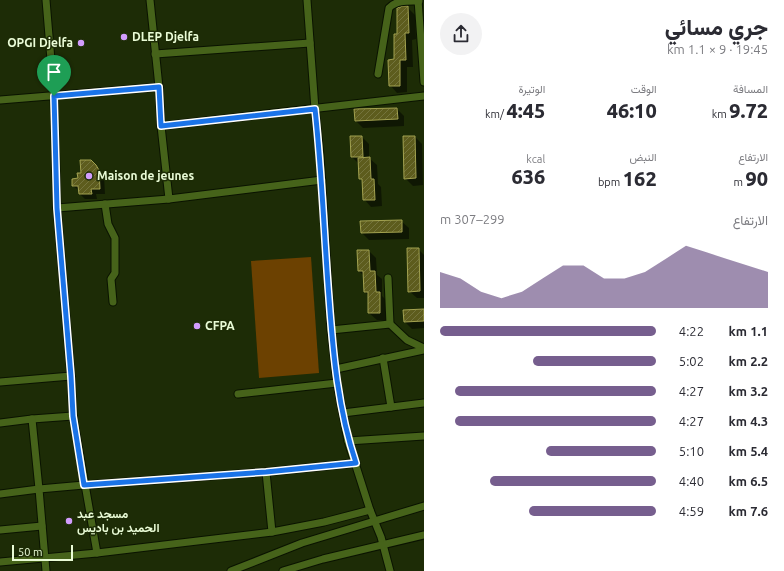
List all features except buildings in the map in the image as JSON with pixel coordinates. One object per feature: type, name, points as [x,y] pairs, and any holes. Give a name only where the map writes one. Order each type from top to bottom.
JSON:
[{"type":"street","points":[[46,0],[54,96],[57,208],[73,416],[97,553]]},
{"type":"street","points":[[150,0],[169,199]]},
{"type":"street","points":[[306,0],[322,180],[331,330],[337,383],[348,441],[370,510],[382,541],[390,571]]},
{"type":"street","points":[[378,74],[388,8],[396,2],[420,4],[424,82]]},
{"type":"street","points":[[155,54],[310,43]]},
{"type":"street","points":[[0,100],[159,87]]},
{"type":"street","points":[[161,126],[424,96]]},
{"type":"street","points":[[57,208],[169,199],[322,180]]},
{"type":"street","points":[[105,204],[108,224],[115,238],[115,273],[111,279],[113,302]]},
{"type":"street","points":[[388,278],[390,324],[407,340],[424,349]]},
{"type":"street","points":[[331,330],[390,324]]},
{"type":"street","points":[[336,369],[424,349]]},
{"type":"street","points":[[383,358],[391,407]]},
{"type":"street","points":[[0,382],[71,376]]},
{"type":"street","points":[[238,394],[337,383]]},
{"type":"street","points":[[343,413],[424,403]]},
{"type":"street","points":[[0,423],[73,416]]},
{"type":"street","points":[[32,419],[46,571]]},
{"type":"street","points":[[348,441],[424,436]]},
{"type":"street","points":[[0,494],[84,485],[266,472],[356,463]]},
{"type":"street","points":[[266,472],[272,532]]},
{"type":"street","points":[[231,571],[302,543],[376,523],[424,506]]},
{"type":"street","points":[[0,562],[97,553],[272,532],[324,522],[370,510]]},
{"type":"street","points":[[0,530],[42,526]]},
{"type":"street","points":[[283,571],[382,541],[424,535]]},
{"type":"shaded area","points":[[311,257],[319,373],[259,378],[251,261]]},
{"type":"place","name":"DLEP Djelfa","points":[[124,37]]},
{"type":"place","name":"OPGI Djelfa","points":[[81,43]]},
{"type":"place","name":"Maison de jeunes","points":[[89,176]]},
{"type":"place","name":"CFPA","points":[[197,326]]},
{"type":"place","name":"مسجد عبد الحميد بن باديس","points":[[69,521]]},
{"type":"route","points":[[159,87],[161,126],[315,109],[320,156],[331,330],[337,383],[348,441],[356,463],[266,472],[84,485],[73,416],[57,208],[54,96],[159,87]]}]
